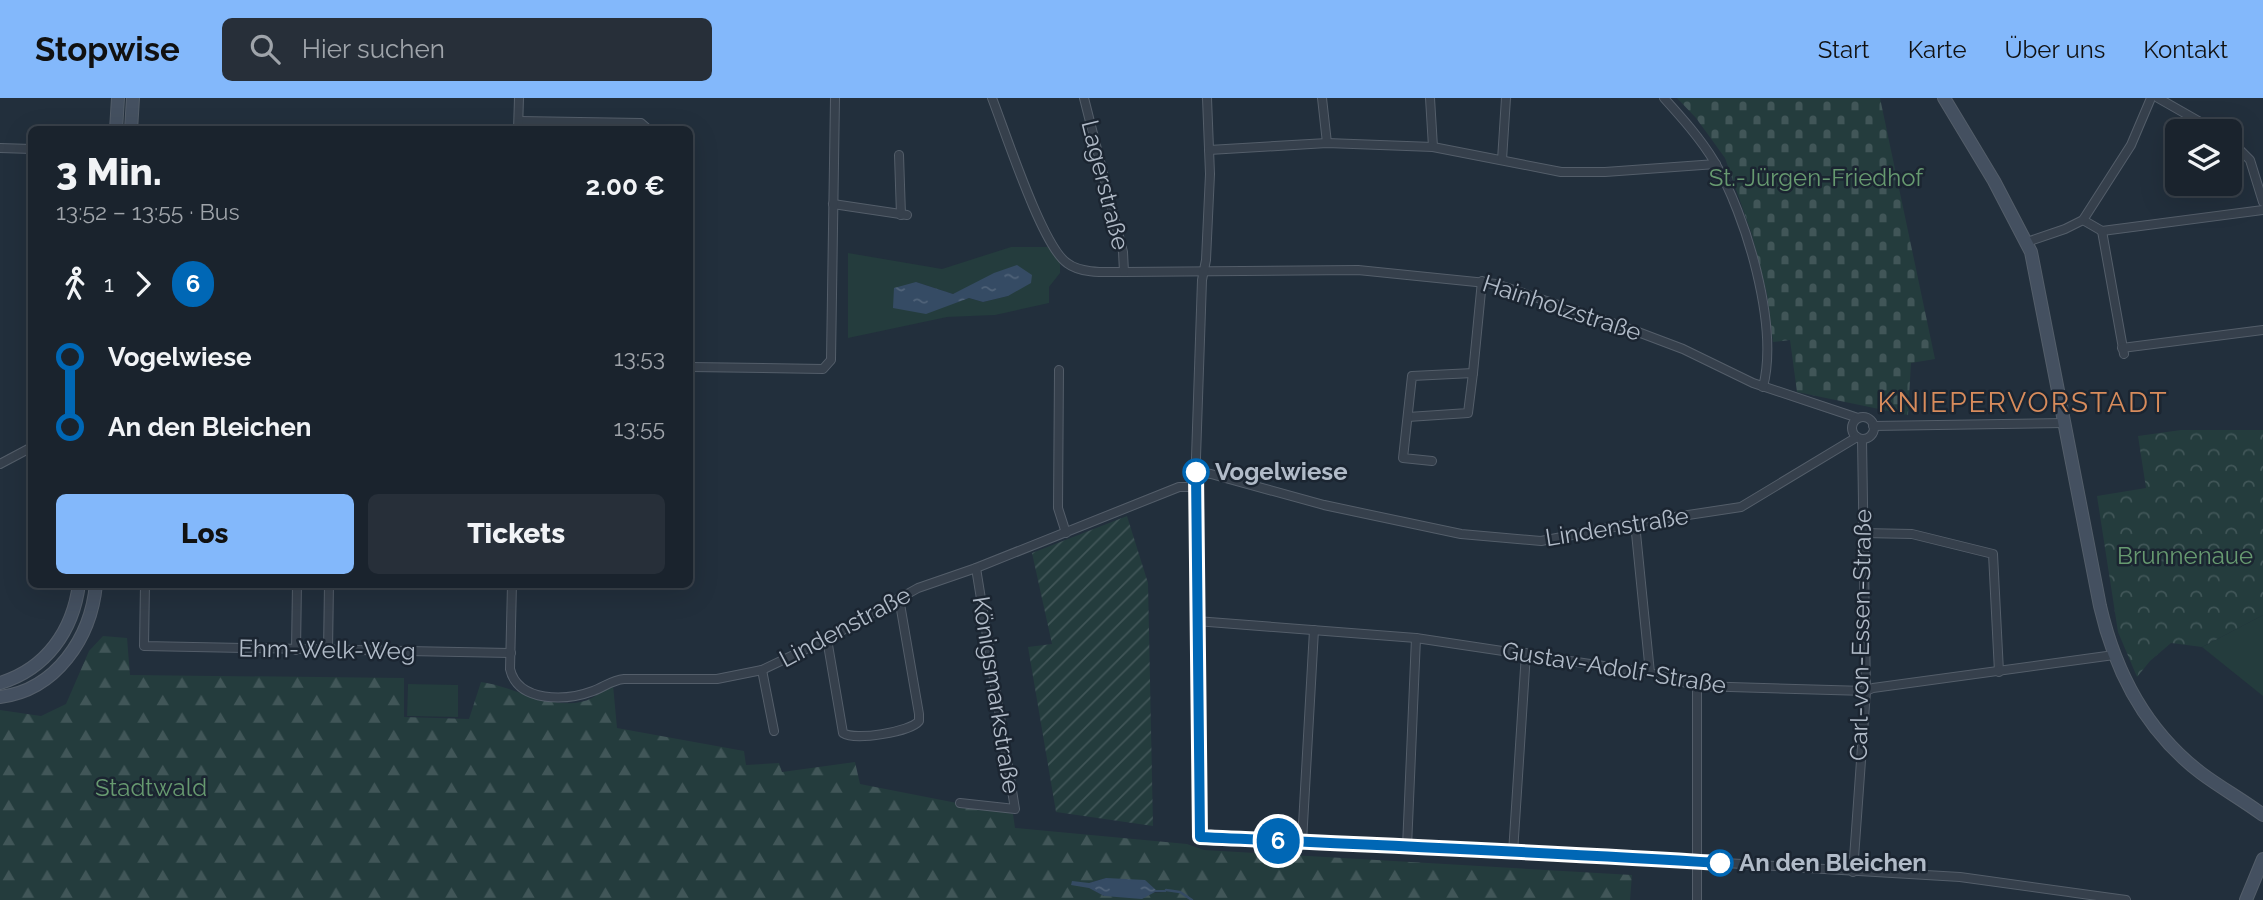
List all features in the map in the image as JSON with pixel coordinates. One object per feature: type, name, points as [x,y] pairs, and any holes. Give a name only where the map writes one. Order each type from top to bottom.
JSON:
[{"type":"main road","points":[[116,126],[118,98]]},
{"type":"main road","points":[[131,126],[133,98]]},
{"type":"main road","points":[[1944,98],[1994,181],[2026,242],[2039,290],[2100,606],[2114,655],[2137,702],[2171,746],[2198,771],[2263,815]]},
{"type":"main road","points":[[0,697],[41,683],[58,669],[81,637],[92,607],[95,588]]},
{"type":"main road","points":[[18,693],[22,684],[48,664],[67,642],[81,614],[78,591]]},
{"type":"main road","points":[[0,683],[25,672],[52,650],[62,637],[78,591]]},
{"type":"main road","points":[[2246,900],[2263,859]]},
{"type":"street","points":[[519,98],[518,125],[641,123],[644,126]]},
{"type":"street","points":[[693,367],[823,369],[831,360],[835,98]]},
{"type":"street","name":"Hainholzstraße","points":[[992,98],[1044,232],[1065,262],[1077,268],[1124,272],[1357,270],[1482,281],[1630,329],[1683,349],[1763,387],[1858,418]]},
{"type":"street","name":"Lagerstraße","points":[[1084,98],[1123,252],[1124,272]]},
{"type":"street","points":[[1207,98],[1208,225],[1203,271],[1195,487],[1200,837],[1622,857],[1960,877],[2126,900]]},
{"type":"street","points":[[1322,98],[1327,143]]},
{"type":"street","points":[[1430,98],[1433,146]]},
{"type":"street","points":[[1502,160],[1506,98]]},
{"type":"street","points":[[1664,98],[1701,141],[1716,164],[1748,236],[1763,295],[1767,366],[1763,387]]},
{"type":"street","points":[[2026,242],[2066,229],[2083,220],[2131,145],[2151,98]]},
{"type":"street","points":[[2158,98],[2195,119]]},
{"type":"street","points":[[1209,150],[1327,143],[1433,146],[1561,172],[1617,172],[1716,164]]},
{"type":"street","points":[[0,148],[28,149]]},
{"type":"street","points":[[2242,152],[2250,160],[2263,202]]},
{"type":"street","points":[[833,204],[904,215],[899,155]]},
{"type":"street","points":[[2083,220],[2102,231],[2263,210]]},
{"type":"street","points":[[2102,231],[2123,351],[2263,330]]},
{"type":"street","points":[[1408,417],[1468,413],[1482,281]]},
{"type":"street","points":[[1059,370],[1058,508],[1066,533]]},
{"type":"street","points":[[1432,461],[1403,457],[1412,376],[1473,373]]},
{"type":"street","points":[[1858,418],[1868,418],[1873,426],[1871,434],[1860,438],[1853,433],[1852,426],[1858,418]]},
{"type":"street","points":[[1873,426],[2064,423]]},
{"type":"street","name":"Lindenstraße","points":[[1196,472],[1324,505],[1461,534],[1511,540],[1555,540],[1635,523],[1741,507],[1860,438]]},
{"type":"street","name":"Carl-von-Essen-Straße","points":[[1853,872],[1866,691],[1860,438]]},
{"type":"street","points":[[0,464],[28,449]]},
{"type":"street","name":"Lindenstraße","points":[[510,653],[512,678],[519,687],[540,696],[575,696],[593,691],[614,680],[641,677],[718,679],[762,670],[827,639],[918,588],[976,568],[1179,487],[1195,487]]},
{"type":"street","points":[[1635,523],[1650,673]]},
{"type":"street","points":[[1863,533],[1912,534],[1993,554],[1999,672]]},
{"type":"street","name":"Königsmarkstraße","points":[[960,803],[1015,809],[976,568]]},
{"type":"street","name":"Ehm-Welk-Weg","points":[[145,588],[144,646],[510,653]]},
{"type":"street","points":[[296,650],[297,588]]},
{"type":"street","points":[[328,650],[329,588]]},
{"type":"street","points":[[510,653],[512,588]]},
{"type":"street","points":[[827,639],[843,733],[855,737],[911,728],[919,721],[919,714],[899,598]]},
{"type":"street","name":"Gustav-Adolf-Straße","points":[[1196,621],[1416,638],[1650,673],[1697,686],[1866,691],[2114,655]]},
{"type":"street","points":[[1302,842],[1314,630]]},
{"type":"street","points":[[1407,847],[1416,638]]},
{"type":"street","points":[[1513,853],[1525,653]]},
{"type":"street","points":[[762,670],[774,730]]},
{"type":"street","points":[[1697,686],[1697,900]]},
{"type":"green space","name":"St.-Jürgen-Friedhof","points":[[1677,98],[1880,98],[1935,359],[1911,363],[1908,415],[1797,392],[1790,340],[1773,342],[1767,294],[1752,235],[1725,158],[1696,118]]},
{"type":"green space","points":[[1011,247],[1048,247],[1060,261],[1060,273],[1049,287],[1049,303],[995,315],[947,317],[848,338],[848,253],[942,269]],"holes":[[[916,282],[953,294],[974,285],[1008,296],[983,302],[969,298],[951,304]]]},
{"type":"green space","name":"Brunnenaue","points":[[2181,430],[2263,430],[2263,615],[2202,647],[2171,643],[2150,661],[2137,677],[2118,632],[2097,496],[2146,488],[2138,436]]},
{"type":"green space","points":[[1127,516],[1148,583],[1153,826],[1056,812],[1028,647],[1052,644],[1032,553]]},
{"type":"green space","name":"Brunnenaue","points":[[2263,615],[2263,696],[2202,647]]},
{"type":"green space","name":"Stadtwald","points":[[103,636],[127,638],[130,675],[404,678],[404,717],[469,719],[481,682],[536,698],[565,703],[592,698],[613,685],[617,728],[744,751],[746,765],[779,763],[782,772],[855,762],[860,784],[1013,814],[1015,828],[1187,844],[1204,850],[1632,875],[1630,900],[0,900],[0,710],[41,716],[66,704],[89,651]],"holes":[[[1106,878],[1165,892],[1104,896],[1089,888],[1089,883]]]},
{"type":"green space","points":[[408,684],[458,685],[458,717],[407,716]]},
{"type":"water","points":[[1017,265],[1032,275],[1031,283],[1008,296],[983,302],[969,298],[926,314],[893,308],[894,288],[916,282],[953,294],[994,273]]},
{"type":"water","points":[[1106,878],[1145,880],[1156,890],[1166,892],[1155,892],[1142,899],[1104,896],[1089,888],[1071,885],[1072,881],[1089,883]]},
{"type":"waterway","points":[[1166,890],[1180,892],[1192,900]]},
{"type":"bus line","name":"6","points":[[1196,472],[1200,837],[1720,863]]},
{"type":"place","name":"Vogelwiese","points":[[1196,472]]},
{"type":"place","name":"An den Bleichen","points":[[1720,863]]},
{"type":"district","name":"KNIEPERVORSTADT","points":[[2023,402]]}]
